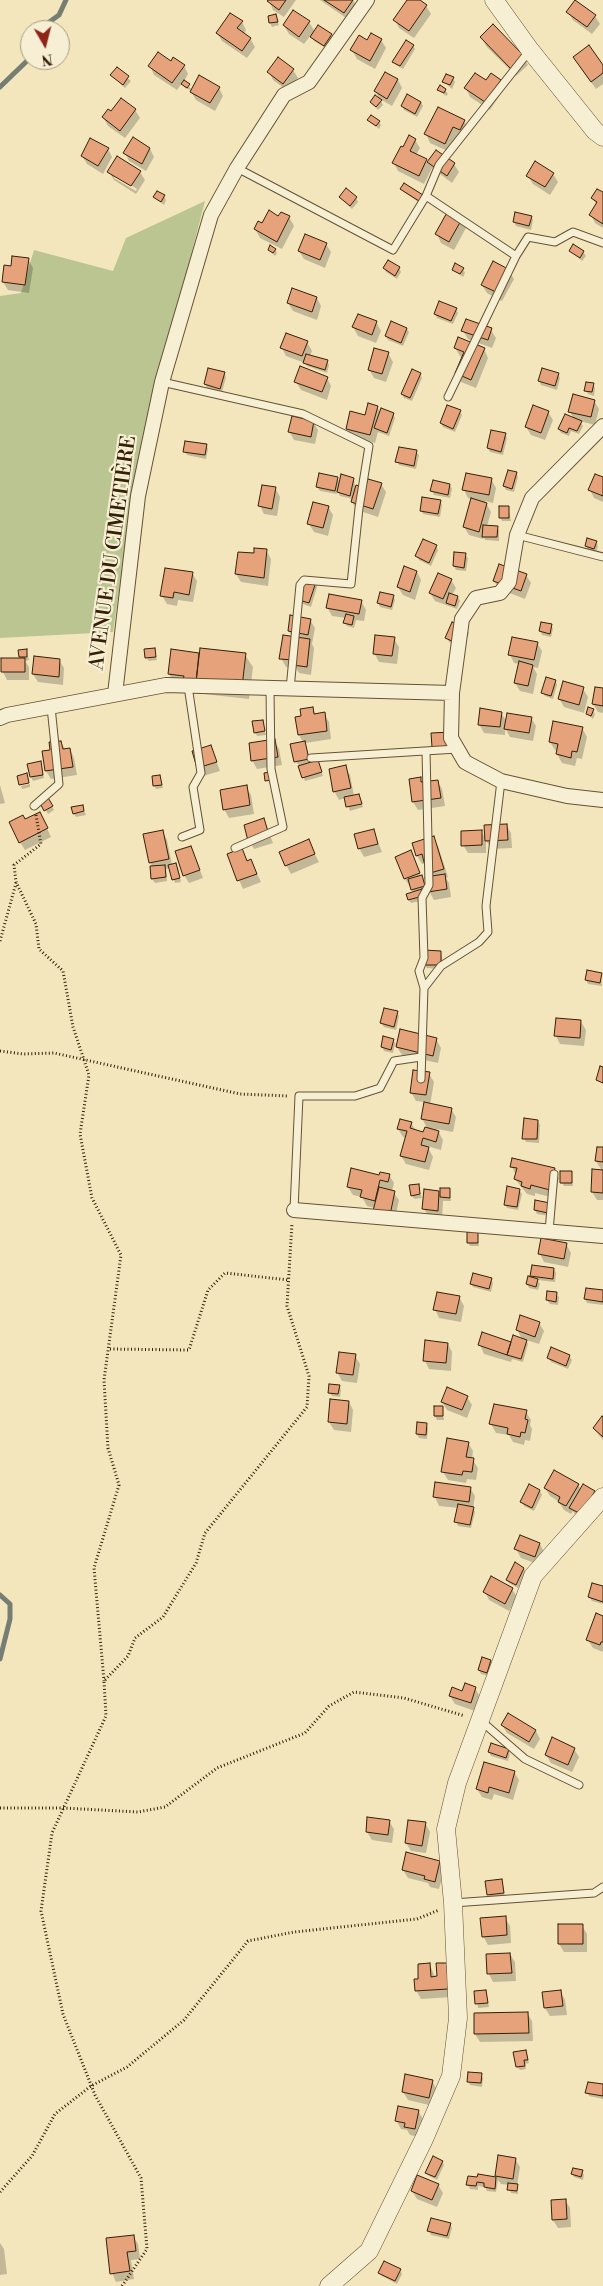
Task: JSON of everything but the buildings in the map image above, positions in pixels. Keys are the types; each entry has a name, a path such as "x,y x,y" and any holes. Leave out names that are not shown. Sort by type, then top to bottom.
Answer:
{"street":[{"name":"AVENUE DU CIMETIÈRE","path":"115,694 138,496 162,382 210,215 236,168 284,94 309,82 367,0"},
{"path":"494,0 530,50 595,131 603,137"},
{"path":"603,426 532,498 517,535 509,582 500,593 476,598 462,619 452,693 451,738 465,762 501,781 567,796 603,800"},
{"path":"0,718 115,694 166,686 452,693"},
{"path":"294,1210 603,1236"},
{"path":"328,2286 369,2251 424,2139 451,2076 458,2018 453,1903 446,1829 457,1783 533,1576 603,1497"}],"lane":[{"path":"236,168 394,250 426,196 439,165 530,50"},
{"path":"426,196 516,256"},
{"path":"448,397 516,256 528,237 555,242 574,232 603,243"},
{"path":"162,382 303,414 369,446 350,584 304,580 300,585 290,689"},
{"path":"517,535 603,556"},
{"path":"182,837 200,830 193,787 201,773 188,686"},
{"path":"235,848 283,827 271,769 270,689"},
{"path":"34,806 59,784 51,707"},
{"path":"311,758 458,749"},
{"path":"421,1079 424,988 419,971 424,958 422,898 429,885 426,751"},
{"path":"424,988 441,966 479,942 488,932 486,906 501,781"},
{"path":"294,1210 299,1096 355,1096 380,1088 394,1061 422,1057"},
{"path":"548,1232 554,1174"},
{"path":"480,1720 525,1759 579,1785"},
{"path":"453,1903 594,1893 603,1887"}],"path":[{"path":"34,806 41,844 14,865 16,882 36,924 39,949 63,971 73,1027 89,1075 80,1134 92,1198 121,1255 110,1349 104,1380 108,1448 119,1485 94,1568 106,1716 52,1833 41,1911 63,2014 92,2086 140,2178 147,2249 122,2286"},
{"path":"0,941 16,882"},
{"path":"0,1051 23,1054 54,1053 240,1094 299,1096"},
{"path":"104,1681 128,1656 135,1638 163,1617 196,1563 205,1533 307,1407 309,1376 288,1306 294,1210"},
{"path":"110,1349 189,1350 208,1290 225,1273 289,1280"},
{"path":"0,1808 63,1808 138,1812 165,1807 217,1768 305,1734 329,1706 354,1692 404,1698 480,1720"},
{"path":"0,2192 32,2156 55,2114 92,2086 126,2067 184,2020 248,1941 294,1932 417,1919 453,1903"}],"green space":[{"path":"205,201 138,461 113,632 0,638 0,296 21,293 34,250 113,271 126,238"}],"waterway":[{"path":"52,20 59,15 66,0"},
{"path":"0,87 20,68"},
{"path":"0,1595 10,1604 10,1619 0,1659"}]}
